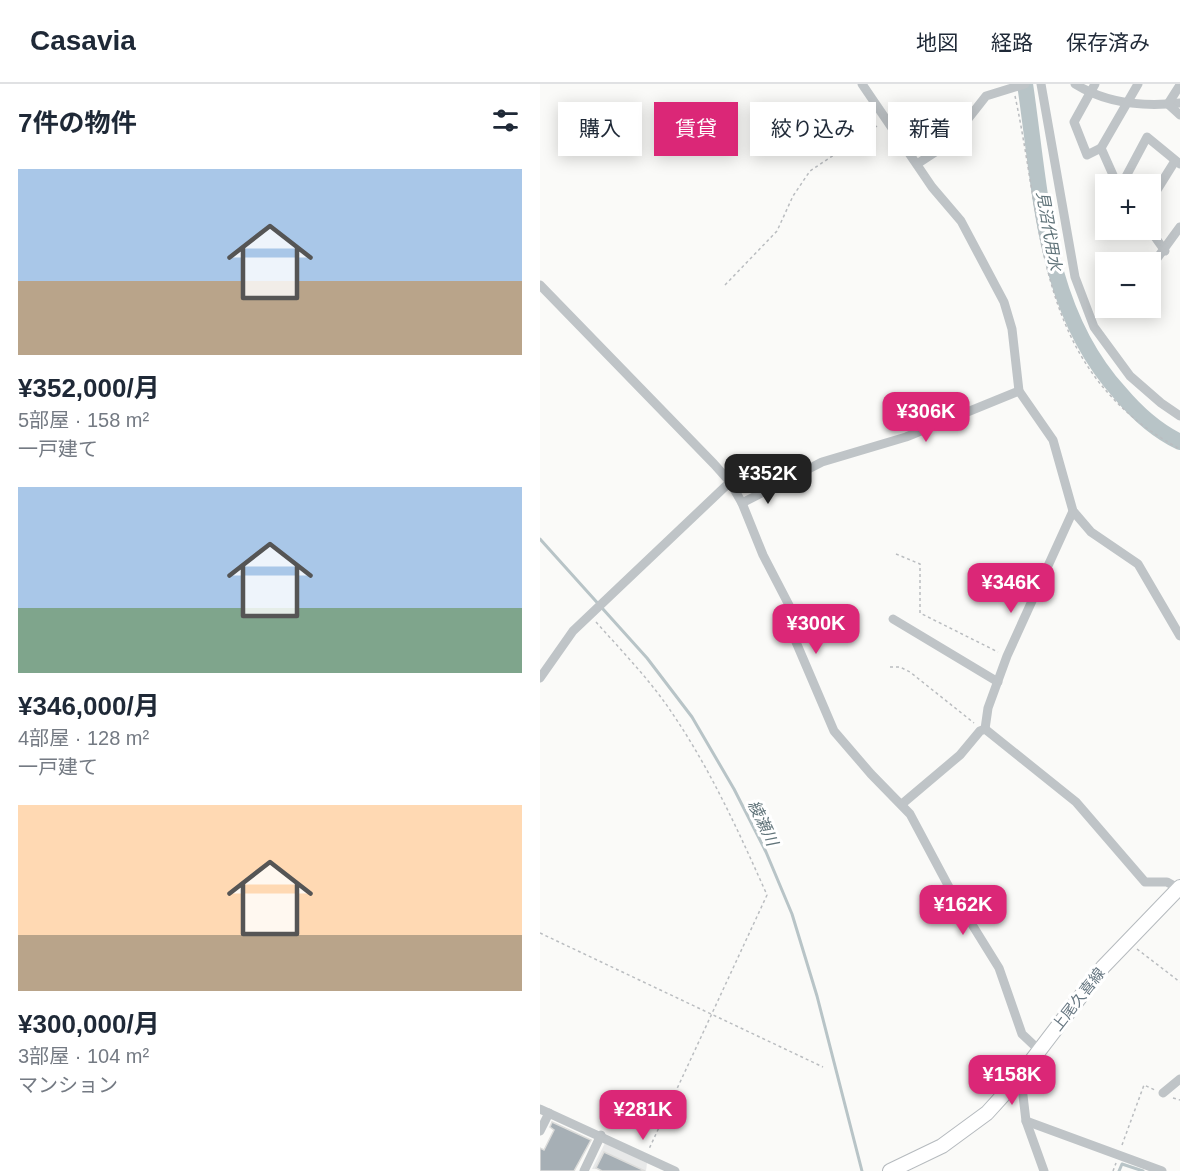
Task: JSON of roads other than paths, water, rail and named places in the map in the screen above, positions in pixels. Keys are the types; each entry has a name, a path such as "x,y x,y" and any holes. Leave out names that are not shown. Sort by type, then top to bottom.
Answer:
{"main road":[{"name":"上尾久喜線","path":"890,1171 942,1146 972,1126 1016,1081 1080,995 1127,941 1179,888"}],"street":[{"path":"862,84 932,187 961,221 1004,302 1012,329 1019,391 1053,440 1073,511 1091,532 1138,564 1180,636"},
{"path":"1041,84 1075,277 1094,327 1130,376 1180,416"},
{"path":"1075,84 1090,93 1126,105 1180,103"},
{"path":"1095,84 1074,122 1087,155 1101,148 1138,84"},
{"path":"917,164 949,143 986,96 1017,85"},
{"path":"1168,104 1180,85"},
{"path":"1168,104 1180,115"},
{"path":"1127,174 1147,137 1178,162 1161,186"},
{"path":"1101,148 1113,174"},
{"path":"1161,256 1180,226"},
{"path":"1157,240 1165,251"},
{"path":"540,285 730,482 742,503 763,555 792,609 790,628 834,730 871,774 910,814 969,921 999,968 1022,1034 1039,1050"},
{"path":"742,503 822,462 906,437 1019,391"},
{"path":"540,678 573,631 730,482"},
{"path":"902,804 960,755 983,730 988,708 1007,656 1073,511"},
{"path":"893,619 998,681"},
{"path":"983,730 1076,802 1144,882 1167,882 1179,888"},
{"path":"1163,1093 1180,1078"},
{"path":"1016,1081 1022,1087 1026,1121 1044,1171"},
{"path":"540,1131 544,1111 601,1135 675,1171"},
{"path":"1026,1121 1162,1171"},
{"path":"584,1171 601,1135"},
{"path":"650,1171 655,1162"}],"waterway":[{"name":"見沼代用水","path":"1025,84 1042,207 1050,247 1060,287 1075,324 1094,360 1126,400 1155,427 1180,442"},
{"name":"綾瀬川","path":"540,539 647,658 692,717 734,789 766,852 792,914 817,996 862,1171"},
{"path":"1119,1171 1122,1164 1143,1171"}]}
